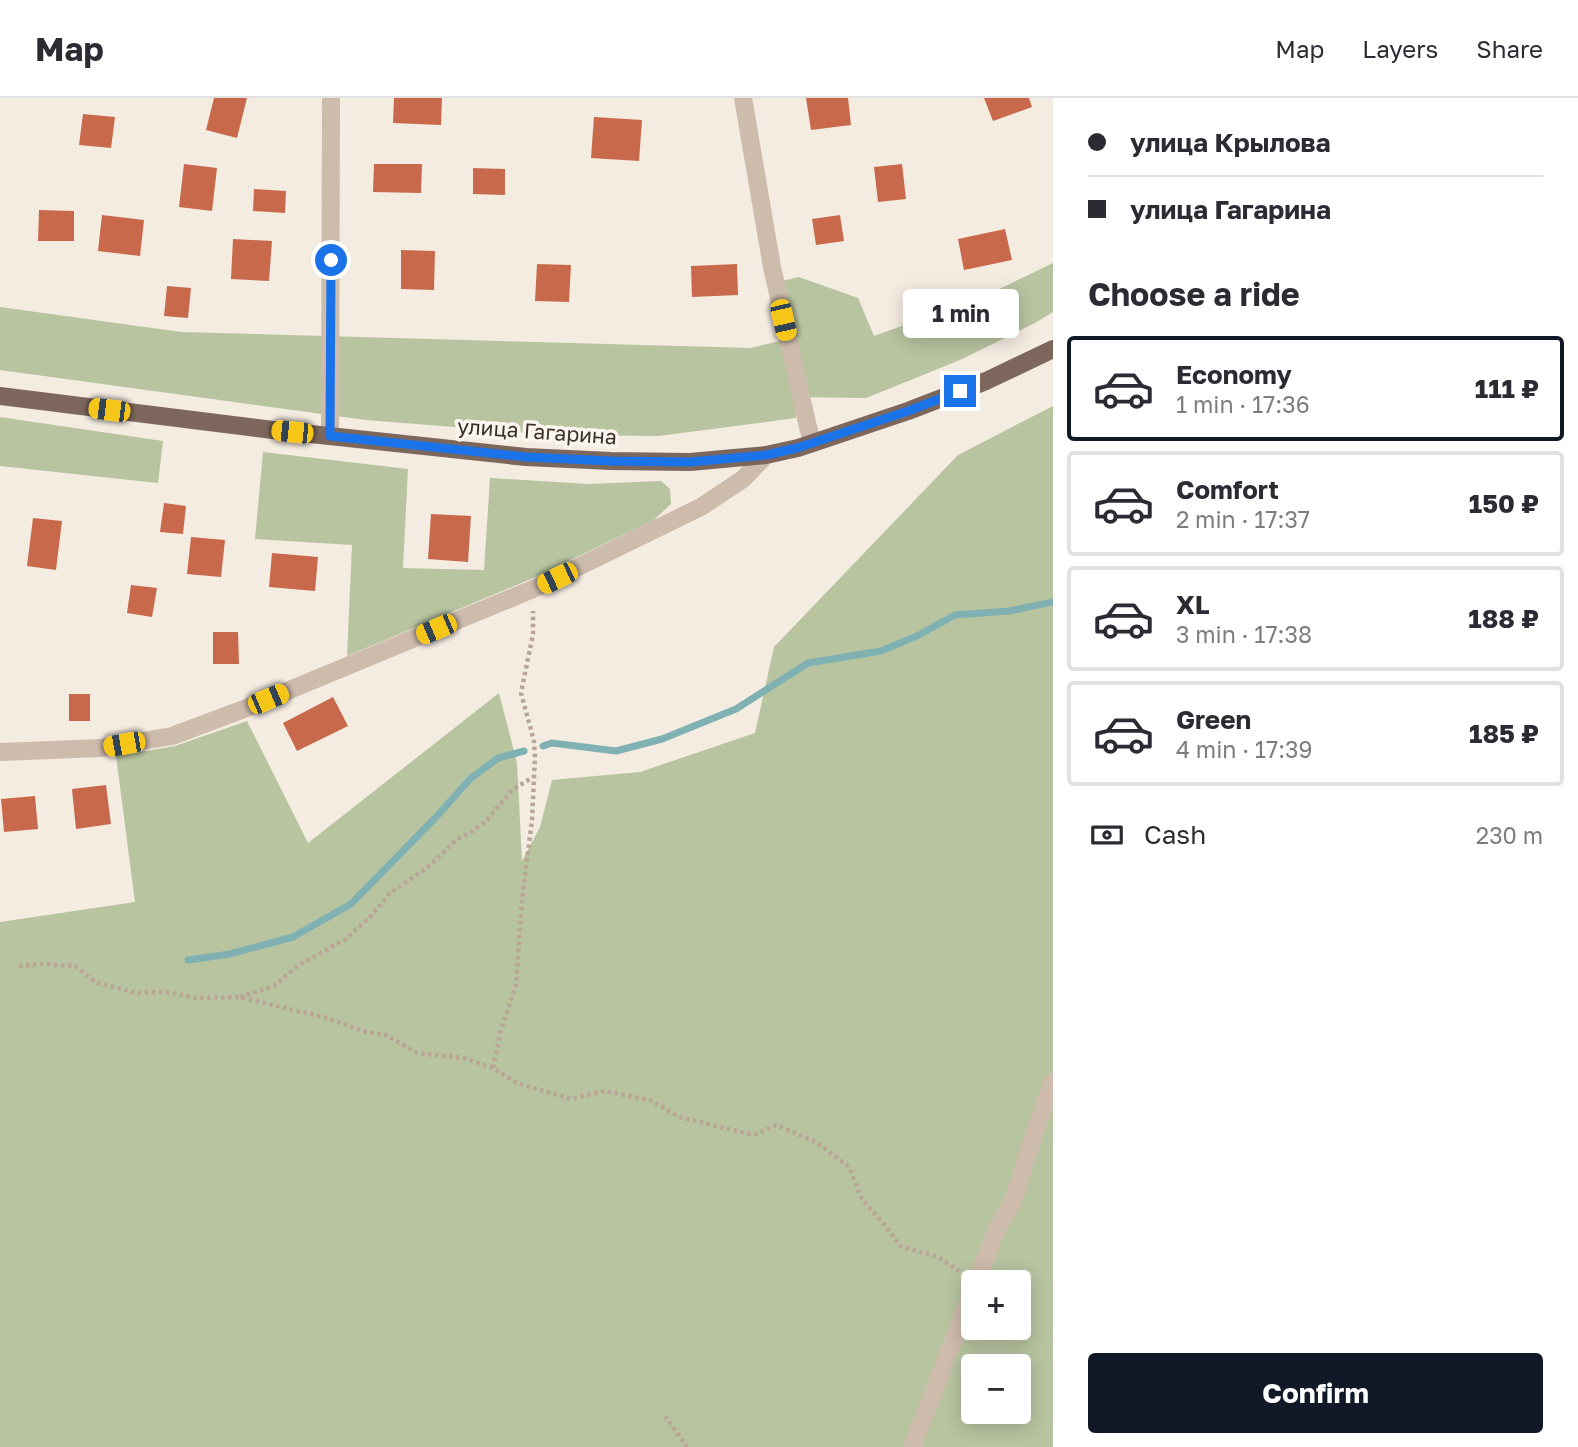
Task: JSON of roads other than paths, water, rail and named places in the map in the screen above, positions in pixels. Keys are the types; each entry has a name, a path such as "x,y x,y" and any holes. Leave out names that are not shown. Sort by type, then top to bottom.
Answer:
{"main road":[{"name":"улица Гагарина","path":"0,396 526,457 690,462 766,455 813,443 986,381 1053,349"}],"street":[{"path":"330,436 331,98"},
{"path":"743,98 772,267 813,443"},
{"path":"0,752 101,748 172,736 244,709 533,589 701,507 743,479 766,455"},
{"path":"981,1270 1000,1223 1012,1204 1053,1082"},
{"path":"912,1447 961,1321"}],"waterway":[{"path":"543,746 552,743 616,751 662,739 736,709 808,663 881,651 919,635 955,615 1009,611 1053,602"},
{"path":"188,960 230,954 293,937 351,904 470,779 498,758 524,751"}]}
